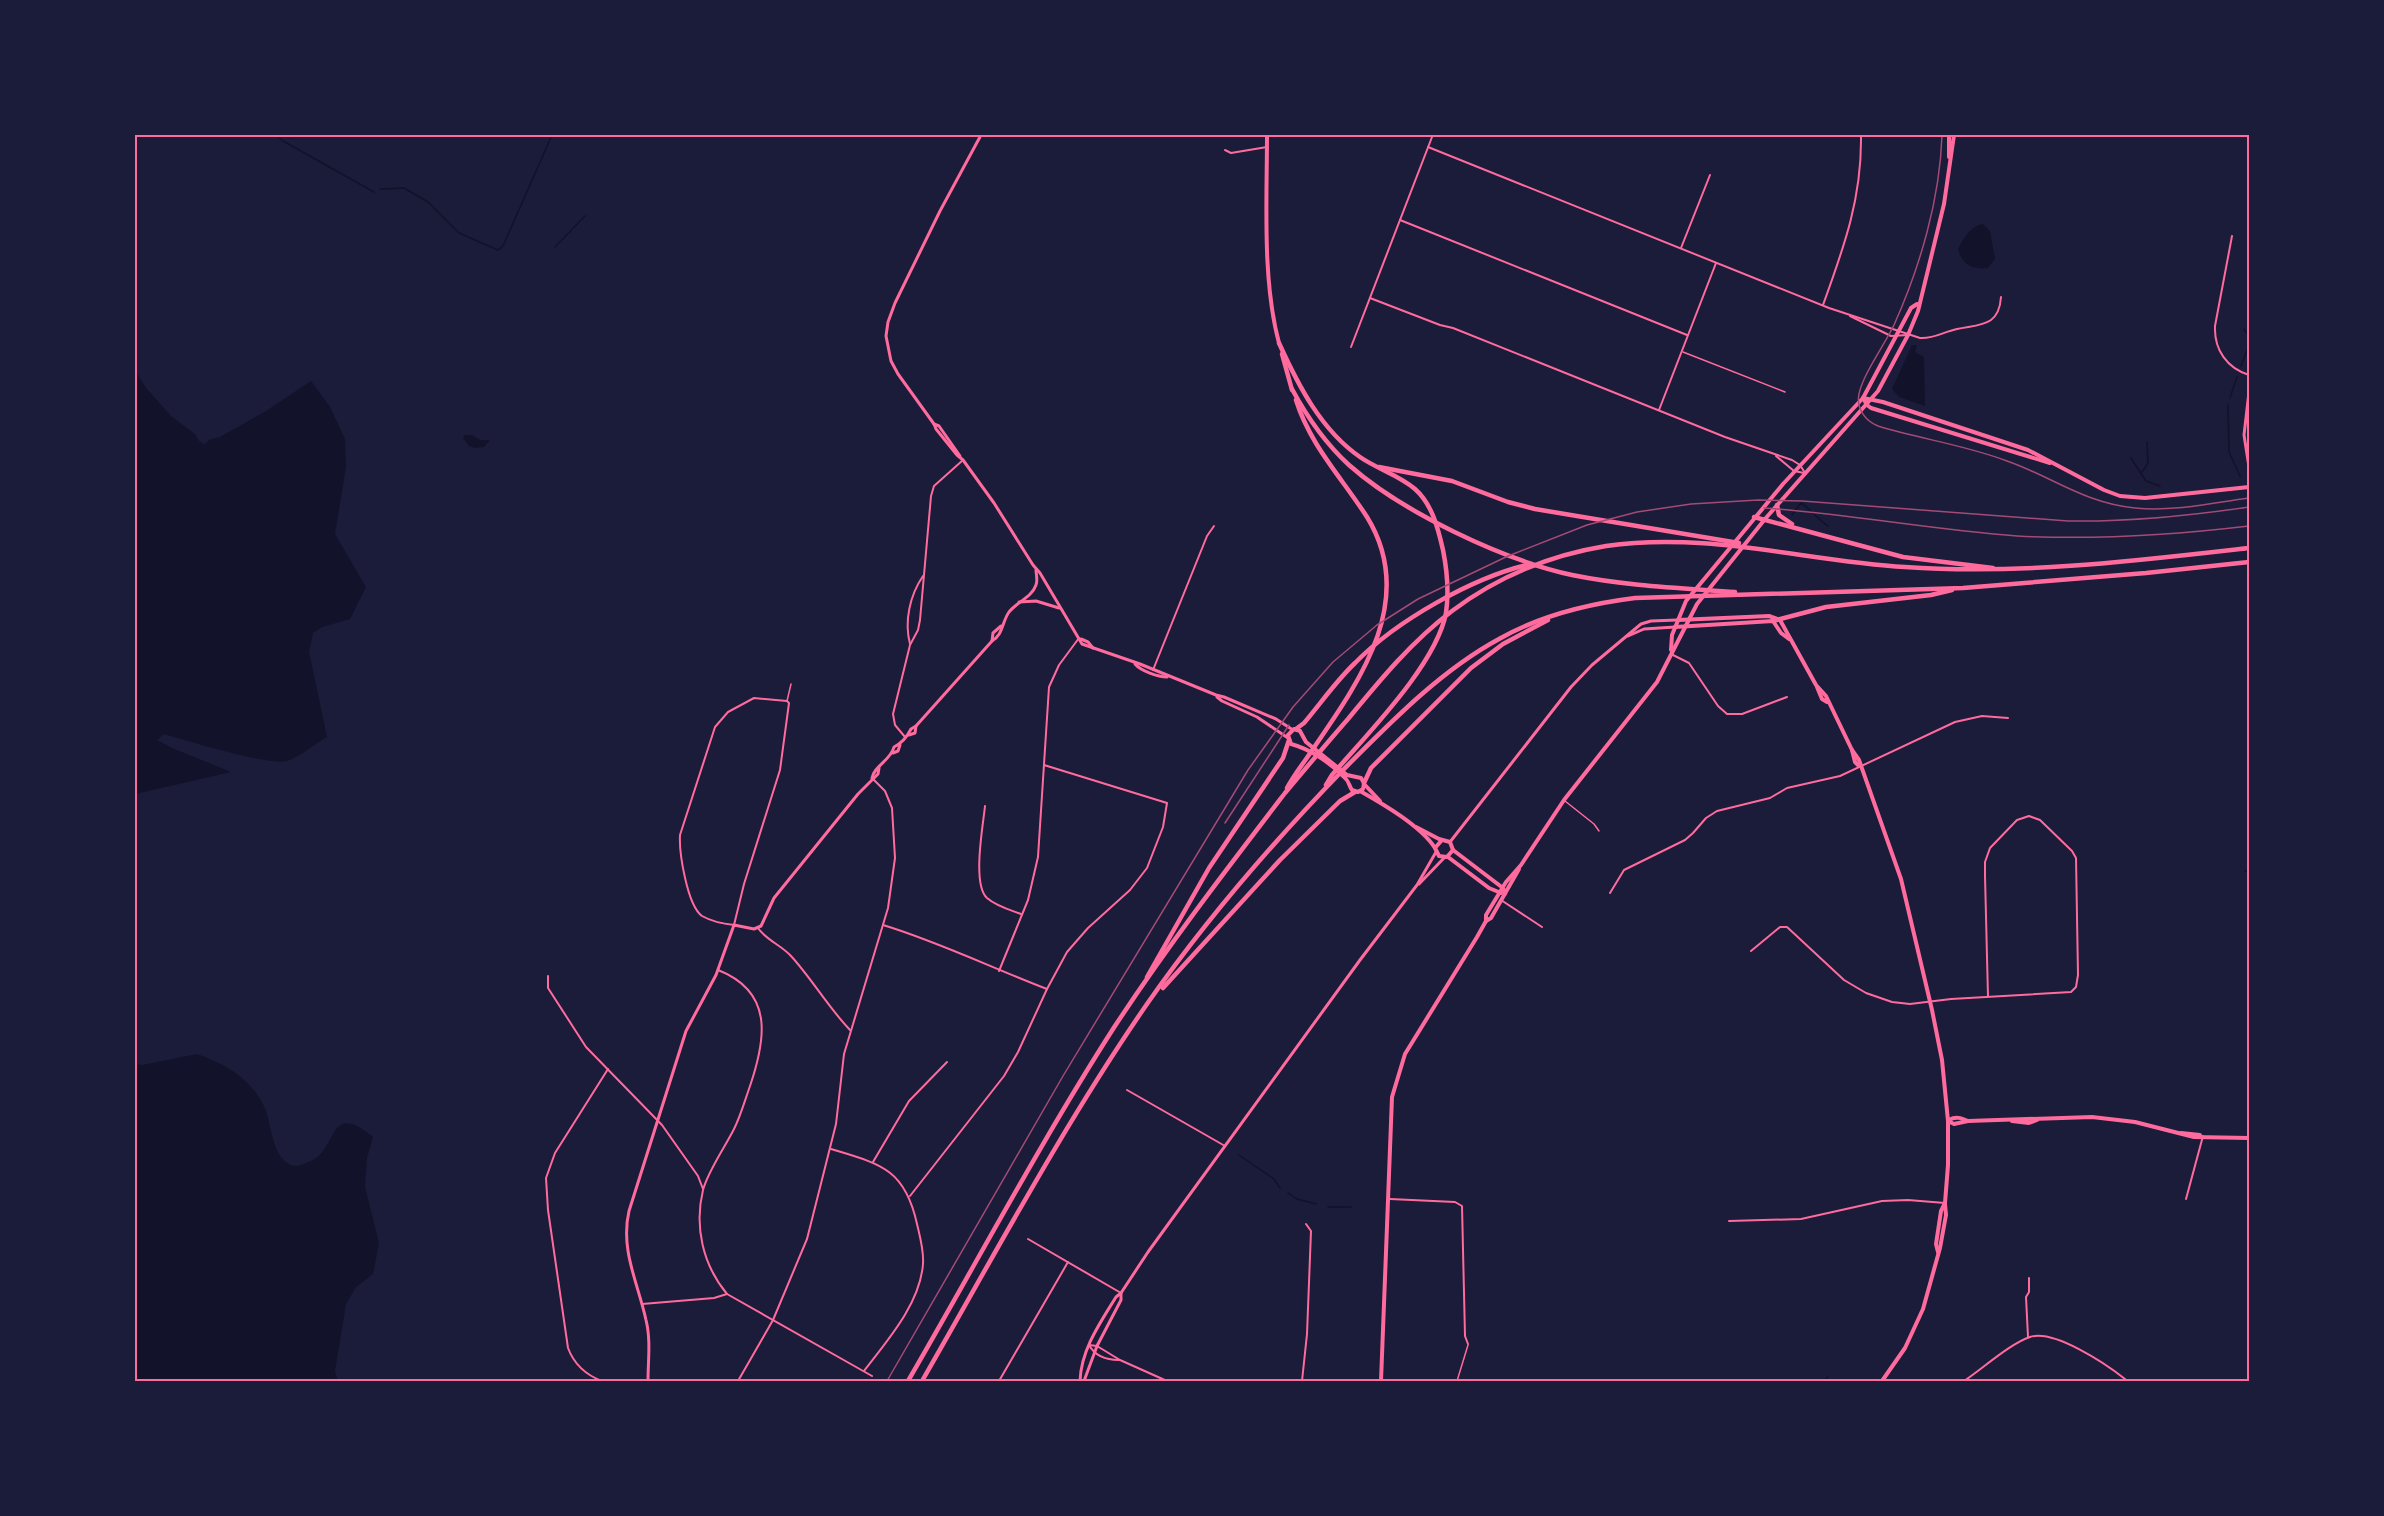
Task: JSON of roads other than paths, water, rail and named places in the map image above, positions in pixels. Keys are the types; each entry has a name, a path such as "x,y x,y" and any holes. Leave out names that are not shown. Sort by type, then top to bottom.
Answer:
{"highway":[{"path":"908,1381 1074,1093 1142,988 1282,798 1355,682 1376,641 1386,601 1386,566 1375,531 1312,438 1292,389 1280,343"},
{"path":"1280,343 1296,380 1327,425 1357,455 1410,485 1428,506 1440,539 1447,576 1446,613 1440,633 1429,655 1409,683 1332,775 1324,790"},
{"path":"1292,389 1318,430 1349,465 1412,509 1498,551 1571,574 1663,588 1753,594"},
{"path":"1373,465 1452,481 1508,502 1584,518 1756,547 1898,567 2011,570 2112,563 2249,548"},
{"path":"1777,506 1779,515 1794,526"},
{"path":"1754,517 1903,557 2011,570"},
{"path":"1294,730 1304,723 1355,662 1395,629 1426,609 1474,585 1518,567 1581,551 1624,544 1698,543 1756,547"},
{"path":"1300,771 1401,657 1434,625 1470,598 1499,581 1554,558"},
{"path":"922,1381 1093,1087 1148,1003 1220,908 1274,844 1360,753 1418,699 1466,659 1516,630 1560,612 1612,601 1656,597 1963,588 2249,562"},
{"path":"1773,621 1826,607 1931,596 1963,588"},
{"path":"1364,784 1371,768 1471,668 1503,644 1560,612"},
{"path":"1142,988 1154,961 1209,868 1284,758 1288,739"},
{"path":"1148,1003 1280,860 1340,801 1357,791"}],"main road":[{"path":"1267,135 1269,272 1272,309 1280,343"},
{"path":"1949,135 1949,161"},
{"path":"1486,921 1486,915 1564,800 1657,682 1697,604 1765,519 1872,399 1908,335 1918,311 1941,219 1954,135"},
{"path":"1671,654 1671,640 1686,601 1794,471 1863,398 1911,308 1918,304"},
{"path":"1863,398 2028,450 2104,490 2128,497 2145,498 2249,487"},
{"path":"1863,398 1867,405 1945,432 2052,463"},
{"path":"1678,620 1769,616 1780,620 1817,687 1826,696 1852,750 1854,759 1860,766 1898,868 1942,1060 1948,1121 1945,1203 1941,1211 1936,1247 1938,1252 1917,1324 1902,1352 1882,1381"},
{"path":"1675,627 1773,621 1781,633 1790,639"},
{"path":"1381,802 1357,791 1349,785 1345,778 1304,747 1293,744 1288,739 1294,730 1301,732 1306,742 1347,775 1361,778 1381,802 1412,825 1436,850 1502,894"},
{"path":"1357,791 1364,784"},
{"path":"1412,825 1450,842 1453,850 1503,888"},
{"path":"1436,850 1442,840"},
{"path":"1446,857 1453,850"},
{"path":"1381,1381 1392,1097 1402,1060 1486,921 1491,918 1502,900 1503,888 1521,865"},
{"path":"1948,1121 1954,1124 1968,1121 2110,1118 2194,1137 2249,1138"}],"street":[{"path":"981,135 940,211 895,303 887,328 887,350 894,369 994,503 1084,646 1216,696 1257,717 1288,739"},
{"path":"1822,305 1840,261 1854,214 1861,135"},
{"path":"1351,347 1432,137"},
{"path":"1225,150 1231,153 1267,147"},
{"path":"1428,147 1822,305 1908,335 1926,339 1954,329 1981,326 1993,319 1999,310 2001,297"},
{"path":"1680,248 1710,175"},
{"path":"1400,220 1687,335"},
{"path":"2232,236 2215,326 2216,338 2224,358 2236,370 2249,375"},
{"path":"1659,410 1716,263"},
{"path":"1370,298 1440,325 1454,328 1800,465 1806,474"},
{"path":"1845,313 1879,332 1896,337 1908,335"},
{"path":"2249,392 2244,435 2249,481"},
{"path":"1775,456 1794,471 1806,474"},
{"path":"908,736 895,725 893,714 910,645 920,620 932,490 962,458"},
{"path":"1153,671 1207,536 1214,526"},
{"path":"758,928 774,898 872,778 879,773 879,768 893,753 894,747 900,745 916,731 916,726 1000,634 1007,614 1035,587 1036,570"},
{"path":"910,645 908,636 911,597 923,576"},
{"path":"1035,587 1046,585"},
{"path":"1032,591 1036,601"},
{"path":"1044,602 1049,599 1051,593"},
{"path":"1019,602 1044,602 1059,608"},
{"path":"1450,842 1571,687 1592,665 1636,626 1645,622 1678,620"},
{"path":"1624,638 1644,629 1675,627"},
{"path":"999,971 1032,888 1038,857 1049,687 1059,665 1080,638"},
{"path":"1671,654 1689,663 1718,706 1727,714 1742,714 1787,697"},
{"path":"1216,696 1224,696 1276,719 1294,730"},
{"path":"648,1381 648,1335 642,1304 628,1258 626,1228 629,1211 686,1031 718,970 734,925 744,884 780,770 789,703 754,698 740,705 719,721 710,738 680,835 680,856 698,912 710,919 734,925 758,928"},
{"path":"1610,893 1624,870 1685,840 1706,818 1717,811 1770,798 1787,788 1840,776 1955,722 1982,716 2008,718"},
{"path":"910,1196 1004,1076 1067,952 1076,940 1123,897 1147,868 1163,827 1167,803 1044,765"},
{"path":"738,1381 773,1320 807,1239 839,1111 844,1054 883,925 893,881 895,836 892,808 888,796 872,778"},
{"path":"985,806 980,870 981,888 992,901 1022,915"},
{"path":"1751,951 1775,931 1785,926 1792,930 1833,972 1857,988 1898,1003 2066,993 2074,990 2078,975 2076,858 2040,820 2026,816 2017,820 1996,839 1985,862 1988,997"},
{"path":"1082,1381 1082,1366 1089,1345 1116,1297 1417,885 1436,850"},
{"path":"1417,885 1446,857"},
{"path":"1502,900 1542,927"},
{"path":"883,925 935,942 999,971 1047,989"},
{"path":"758,928 763,936 776,943 792,957 851,1030"},
{"path":"718,970 738,981 753,996 759,1008 763,1033 757,1063 735,1126 703,1189 700,1227 703,1250 712,1274 727,1294 872,1376"},
{"path":"548,976 548,988 586,1047 658,1120 698,1176 703,1189"},
{"path":"873,1162 909,1101 947,1062"},
{"path":"602,1381 585,1372 568,1348 548,1210 546,1178 555,1153 608,1069"},
{"path":"1127,1090 1225,1146"},
{"path":"2186,1199 2203,1136"},
{"path":"831,1149 873,1162 899,1180 910,1196 922,1244 922,1272 900,1323 888,1343 864,1371"},
{"path":"1387,1199 1455,1202 1462,1206 1465,1336 1468,1344"},
{"path":"1729,1221 1761,1222 1801,1219 1882,1201 1908,1200 1945,1203"},
{"path":"1302,1381 1311,1231 1306,1224"},
{"path":"1028,1239 1121,1293"},
{"path":"999,1381 1068,1262"},
{"path":"2028,1278 2029,1293 2026,1297 2028,1337"},
{"path":"1082,1381 1121,1300 1121,1293"},
{"path":"642,1304 713,1298 727,1294"},
{"path":"1964,1381 2028,1337 2040,1335 2058,1339 2125,1379"},
{"path":"1089,1345 1097,1346 1120,1360 1167,1381"},
{"path":"1089,1345 1094,1353 1111,1360 1120,1360"}],"lane":[{"path":"1682,351 1785,392"},
{"path":"787,701 791,684"},
{"path":"1564,800 1594,824 1599,831"},
{"path":"1457,1381 1468,1344"}],"waterway":[{"path":"276,135 374,192"},
{"path":"380,189 404,188 428,202 459,233 498,250 503,246 552,135"},
{"path":"555,247 585,216"},
{"path":"2244,329 2249,336"},
{"path":"2241,366 2249,345"},
{"path":"2230,398 2237,377"},
{"path":"2228,404 2229,452 2240,476"},
{"path":"2142,472 2148,463 2147,442"},
{"path":"2131,458 2146,481 2160,486"},
{"path":"1792,515 1801,503 1828,526"},
{"path":"1239,1155 1274,1179 1280,1188"},
{"path":"1288,1193 1297,1199 1316,1204"},
{"path":"1328,1207 1351,1207"},
{"path":"1823,1381 1828,1377"}],"tram line":[{"path":"1942,135 1933,208 1920,256 1894,325 1861,386 1858,399 1865,417 1878,426 1991,455 2024,467 2084,495 2117,505 2164,509 2249,498"}],"railway":[{"path":"887,1381 1063,1076 1248,770 1293,707 1333,662 1377,625 1418,599 1508,556 1587,525 1637,512 1691,504 1758,500 1802,501 2068,521 2159,518 2249,507"},
{"path":"1764,508 2017,536 2133,536 2249,526"},
{"path":"1225,823 1289,725"}]}
